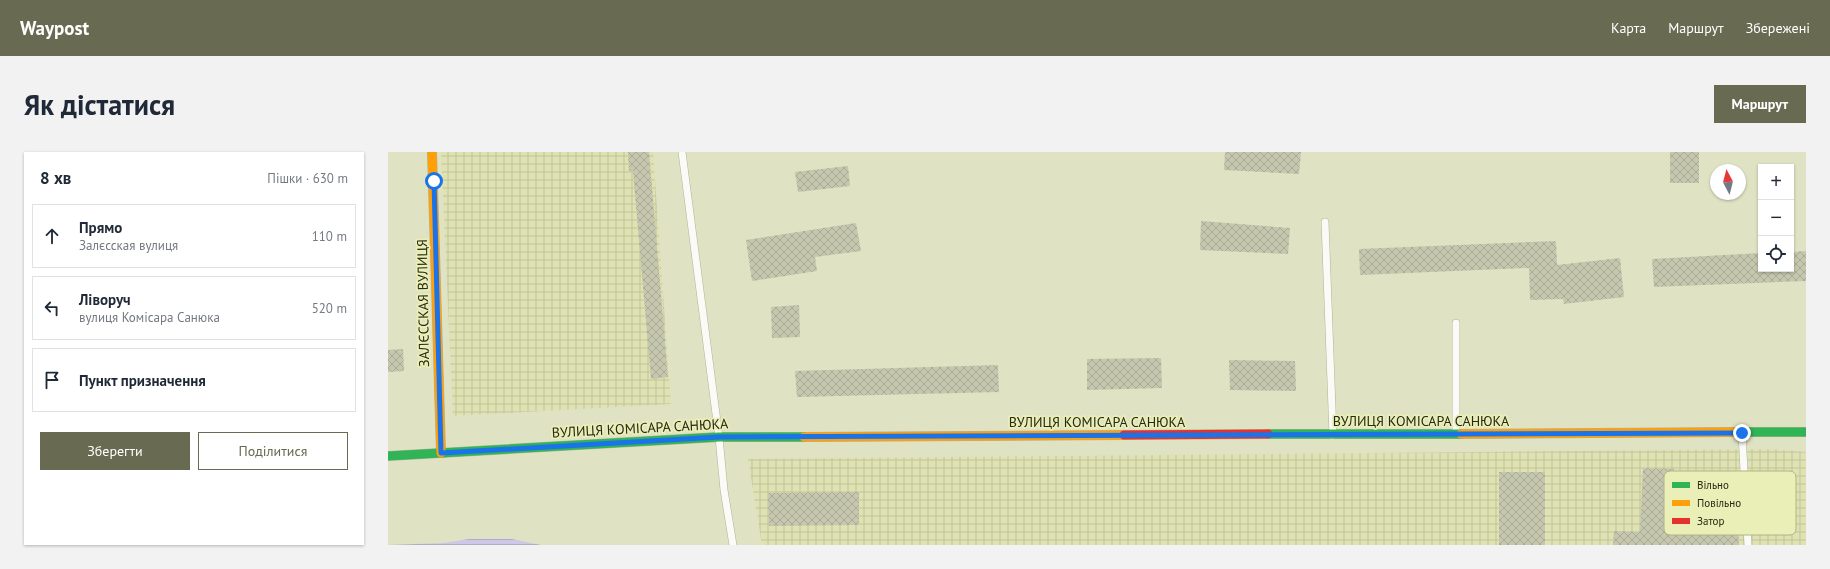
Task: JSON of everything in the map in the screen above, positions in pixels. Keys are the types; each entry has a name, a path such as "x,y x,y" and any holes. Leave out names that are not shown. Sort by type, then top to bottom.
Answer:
{"street":[{"name":"ЗАЛЄССКАЯ ВУЛИЦЯ","path":"432,152 441,453"},
{"name":"ВУЛИЦЯ КОМІСАРА САНЮКА","path":"388,456 719,437 1806,432"}],"lane":[{"path":"682,152 719,437 724,490 733,545"},
{"path":"1325,222 1333,435"},
{"path":"1456,323 1456,434"},
{"path":"1742,433 1744,471"},
{"path":"1747,535 1748,545"}],"shaded area":[{"path":"441,152 653,152 671,404 453,416"},
{"path":"1773,449 1806,452 1806,545 762,545 748,459"},
{"path":"469,539 512,539 541,545 389,545 443,543"}],"building":[{"path":"628,152 649,152 668,377 651,379 633,171 629,171"},
{"path":"1225,152 1301,152 1299,174 1224,170"},
{"path":"1670,152 1699,152 1699,183 1670,183"},
{"path":"848,166 850,186 798,192 795,172"},
{"path":"1201,221 1290,228 1288,254 1200,250"},
{"path":"856,223 861,251 815,257 817,271 752,281 746,240"},
{"path":"1556,241 1557,265 1620,258 1624,297 1564,304 1563,299 1530,300 1529,268 1360,275 1359,249"},
{"path":"1806,251 1806,281 1654,287 1652,259 1758,253 1758,272 1794,272 1794,252"},
{"path":"799,305 800,337 772,338 771,307"},
{"path":"403,349 404,371 388,372 388,350"},
{"path":"1161,358 1162,388 1087,390 1087,359"},
{"path":"1229,360 1295,361 1296,391 1230,390"},
{"path":"998,365 999,392 797,397 795,371"},
{"path":"1643,468 1674,469 1674,471 1664,471 1664,535 1739,535 1739,545 1613,545 1614,531 1640,532"},
{"path":"1499,472 1545,472 1545,545 1499,545"},
{"path":"859,492 859,525 769,526 768,493"}],"traffic: fast":[{"path":"1741,432 1806,432"},
{"path":"1268,434 1461,434"},
{"path":"388,456 719,437 804,437"}],"traffic: slow":[{"path":"432,152 441,453"},
{"path":"1461,434 1741,432"},
{"path":"804,437 1124,435"}],"traffic: jam":[{"path":"1124,435 1268,434"}],"route":[{"path":"434,181 441,453 719,437 1742,433"}]}
